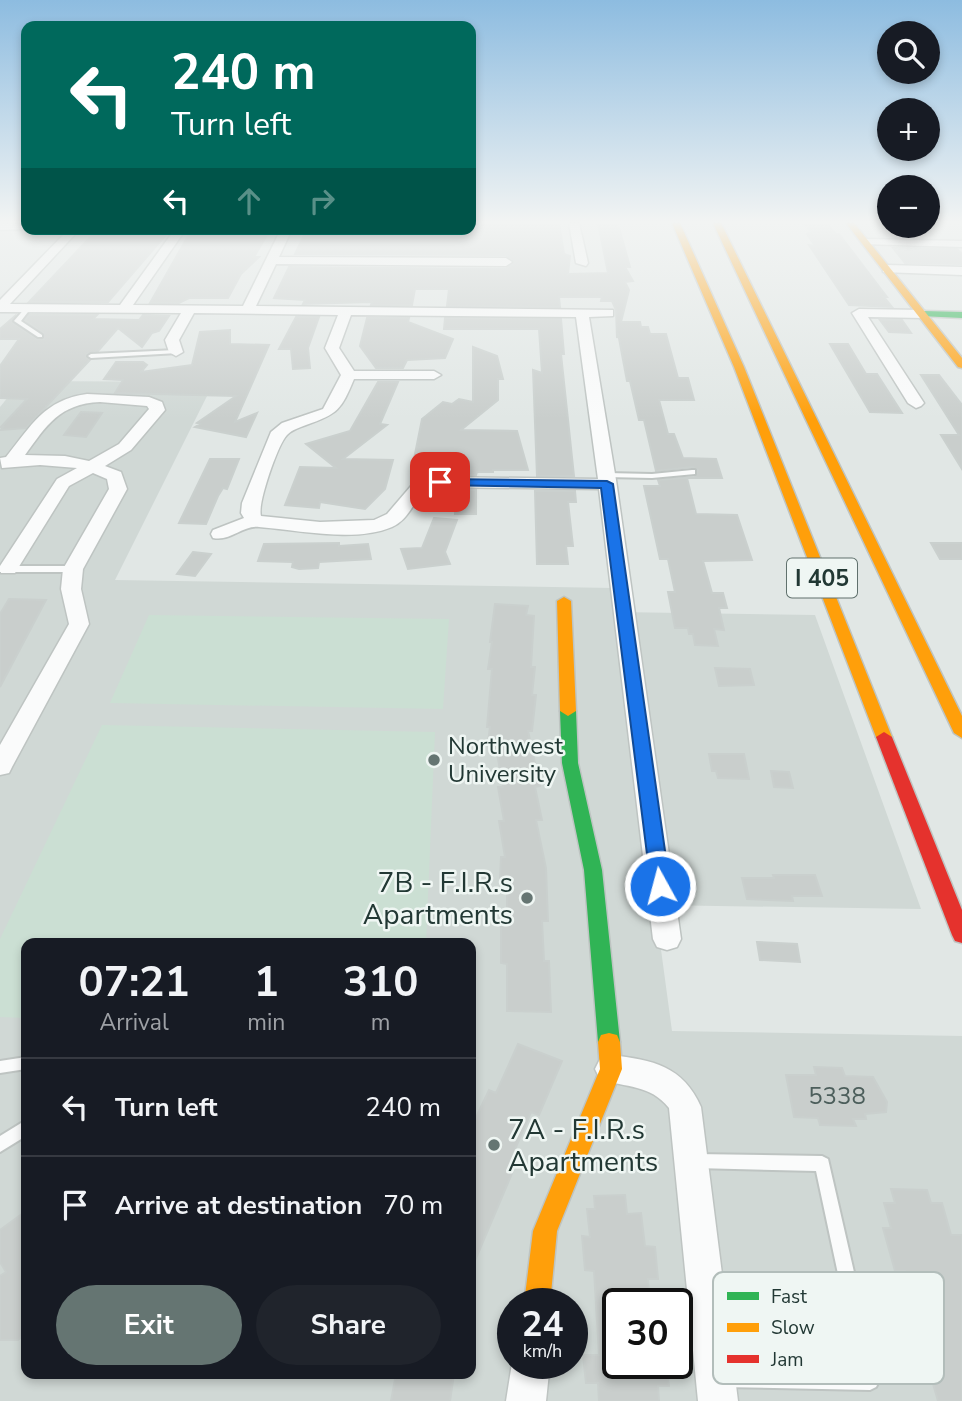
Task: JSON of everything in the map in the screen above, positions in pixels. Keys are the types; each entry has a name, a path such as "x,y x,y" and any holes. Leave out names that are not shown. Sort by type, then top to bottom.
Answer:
{"main road":[{"name":"I 405","path":"704,288 738,367 962,934"},
{"name":"I 405","path":"748,288 962,733"},
{"path":"903,288 962,365"},
{"path":"923,314 962,315"},
{"path":"539,1288 545,1231 611,1069 593,870 570,762 564,601"}],"street":[{"path":"0,307 18,288"},
{"path":"124,308 138,288"},
{"path":"248,309 258,288"},
{"path":"0,307 608,313"},
{"path":"176,352 172,340 190,309"},
{"path":"346,310 332,348 348,375"},
{"path":"582,313 607,480 667,939"},
{"path":"859,313 923,314"},
{"path":"859,313 916,403"},
{"path":"348,375 434,375"},
{"path":"254,520 250,513 251,503 271,444 288,426 329,412 337,402 348,375"},
{"path":"4,569 64,483 132,440 157,410 157,405 95,398 63,405 54,410 6,462"},
{"path":"0,767 79,624 71,589 73,569 118,489 115,476 93,466 53,458 6,462"},
{"path":"220,534 254,520 273,525 365,526 384,523 395,516 413,490 440,482 607,480"},
{"path":"611,1069 639,1072 662,1081 681,1097 692,1161 713,1353"},
{"path":"526,1401 528,1379"}],"lane":[{"path":"28,308 17,321 40,337"},
{"path":"91,356 176,352"},
{"path":"607,480 692,472"},
{"path":"4,569 73,569"},
{"path":"0,1067 21,1064"},
{"path":"0,1145 21,1130"},
{"path":"692,1161 822,1164 846,1272"},
{"path":"717,1390 819,1384"}],"shaded area":[{"name":"Northwest University","path":"21,381 214,382 115,580 613,588 617,612 815,615 921,909 655,905 672,1031 962,1036 962,1401 0,1401 0,407"}],"green space":[{"path":"149,615 449,619 443,709 110,703"},
{"path":"102,725 435,732 426,938 21,938 21,1018 0,1017 0,939"}],"building":[{"path":"42,288 120,288 108,302 29,302"},
{"path":"158,288 233,288 228,298 189,298 179,303 150,303"},
{"path":"279,288 628,288 621,322 640,322 641,327 648,327 650,334 666,334 678,378 688,378 694,400 659,400 668,434 674,434 683,458 716,459 722,478 687,478 696,514 737,515 752,560 703,561 712,593 723,593 727,608 719,608 724,630 714,629 718,646 695,645 693,634 689,634 688,628 675,628 668,592 675,592 668,559 660,559 644,486 660,486 658,480 695,477 698,470 692,467 656,471 644,420 639,420 630,381 627,381 618,333 617,338 616,310 612,301 601,301 602,297 559,297 560,307 447,306 449,289 415,289 412,305 371,305 372,302 303,304 305,300 274,298"},
{"path":"838,288 880,288 892,307 849,305"},
{"path":"29,315 97,315 93,319 139,320 143,315 169,316 159,331 152,333 142,347 118,328 98,351 87,354 86,357 90,360 26,428 1,430 27,399 0,398 0,366 19,339 0,339 0,329 15,316 13,323 37,339 44,339 43,333 25,320"},
{"path":"296,317 319,317 308,348 310,368 293,369 291,349 279,349"},
{"path":"367,318 409,318 408,322 453,339 445,358 407,360 403,368 376,368 360,346"},
{"path":"445,318 561,319 564,354 561,354 574,476 537,476 533,370 542,373 539,329 444,329"},
{"path":"880,320 902,320 911,333 889,332"},
{"path":"230,330 230,344 269,345 235,422 257,413 246,437 195,427 236,396 115,393 123,380 104,379 116,362 143,362 147,365 141,372 192,365 200,332"},
{"path":"830,344 848,344 866,374 877,374 902,413 870,412"},
{"path":"473,347 497,356 503,379 498,379 498,400 461,430 517,431 528,470 493,470 477,472 476,475 456,475 457,470 431,470 432,464 413,464 422,419 443,402 452,404 459,399 473,402"},
{"path":"921,375 939,375 962,405 962,469 941,435 959,435"},
{"path":"378,382 398,382 380,424 387,425 343,459 393,460 385,489 365,509 320,502 319,508 285,505 300,467 336,468 306,444 350,431"},
{"path":"81,412 102,413 86,437 64,435"},
{"path":"210,459 239,459 227,489 223,488 218,496 206,524 179,523"},
{"path":"456,490 476,490 476,514 455,514"},
{"path":"535,491 575,491 576,502 568,502 573,546 566,546 568,564 537,564"},
{"path":"434,518 457,520 445,552 450,564 408,569 401,549 422,548"},
{"path":"339,543 339,546 368,544 371,559 319,562 318,568 299,569 292,567 293,562 258,561 264,544"},
{"path":"931,543 962,543 962,559 940,559"},
{"path":"193,552 211,554 195,576 177,574"},
{"path":"9,599 46,600 0,687 0,614"},
{"name":"7B - F.I.R.s Apartments","path":"495,604 528,606 526,615 534,616 531,667 535,667 532,695 536,695 532,731 528,731 540,786 535,787 542,820 536,820 546,868 548,921 542,921 544,961 549,961 551,1012 507,1011 507,964 501,963 501,917 507,917 507,879 500,879 501,857 505,857 499,821 504,821 498,787 503,787 495,742 488,742 490,727 487,727 492,669 488,669"},
{"path":"715,668 750,669 754,685 719,686"},
{"path":"709,754 744,754 749,779 718,778 716,771 712,771"},
{"path":"771,771 789,772 793,788 774,787"},
{"path":"773,875 815,875 822,896 792,896 793,901 747,899 742,878 774,878"},
{"path":"757,942 797,944 800,962 760,960"},
{"name":"7A - F.I.R.s Apartments","path":"518,1044 562,1061 539,1115 531,1112 510,1161 516,1164 476,1258 476,1117 489,1090 496,1093"},
{"path":"814,1067 842,1068 845,1076 873,1077 887,1102 886,1112 865,1114 866,1119 853,1119 856,1126 820,1125 818,1118 794,1117 786,1075 816,1075"},
{"path":"891,1189 927,1190 931,1203 942,1203 951,1235 962,1235 962,1401 938,1401 933,1384 944,1384 944,1272 895,1271 883,1228 891,1228 884,1203 895,1203"},
{"path":"625,1195 627,1214 641,1213 645,1246 655,1247 658,1279 648,1279 649,1288 602,1288 602,1379 668,1379 669,1386 658,1386 659,1401 599,1401 598,1383 586,1383 588,1355 599,1355 594,1271 585,1270 582,1236 590,1237 587,1209 595,1209 594,1196"},
{"path":"21,1215 21,1337 18,1340 0,1340 0,1276 6,1272 0,1262 0,1230"},
{"path":"395,1379 453,1379 450,1401 391,1401"}],"traffic: fast":[{"path":"923,314 962,315"},
{"path":"568,711 570,763 593,870 609,1042"}],"traffic: slow":[{"path":"705,288 739,367 884,737"},
{"path":"748,288 962,733"},
{"path":"902,288 962,365"},
{"path":"564,601 568,711"},
{"path":"539,1288 545,1231 611,1069 609,1042"}],"traffic: jam":[{"path":"884,737 962,935"}],"place":[{"name":"Northwest University","path":"434,760"},
{"name":"7B - F.I.R.s Apartments","path":"527,898"},
{"name":"7A - F.I.R.s Apartments","path":"494,1145"}],"route":[{"path":"440,482 607,484 660,886"}]}
